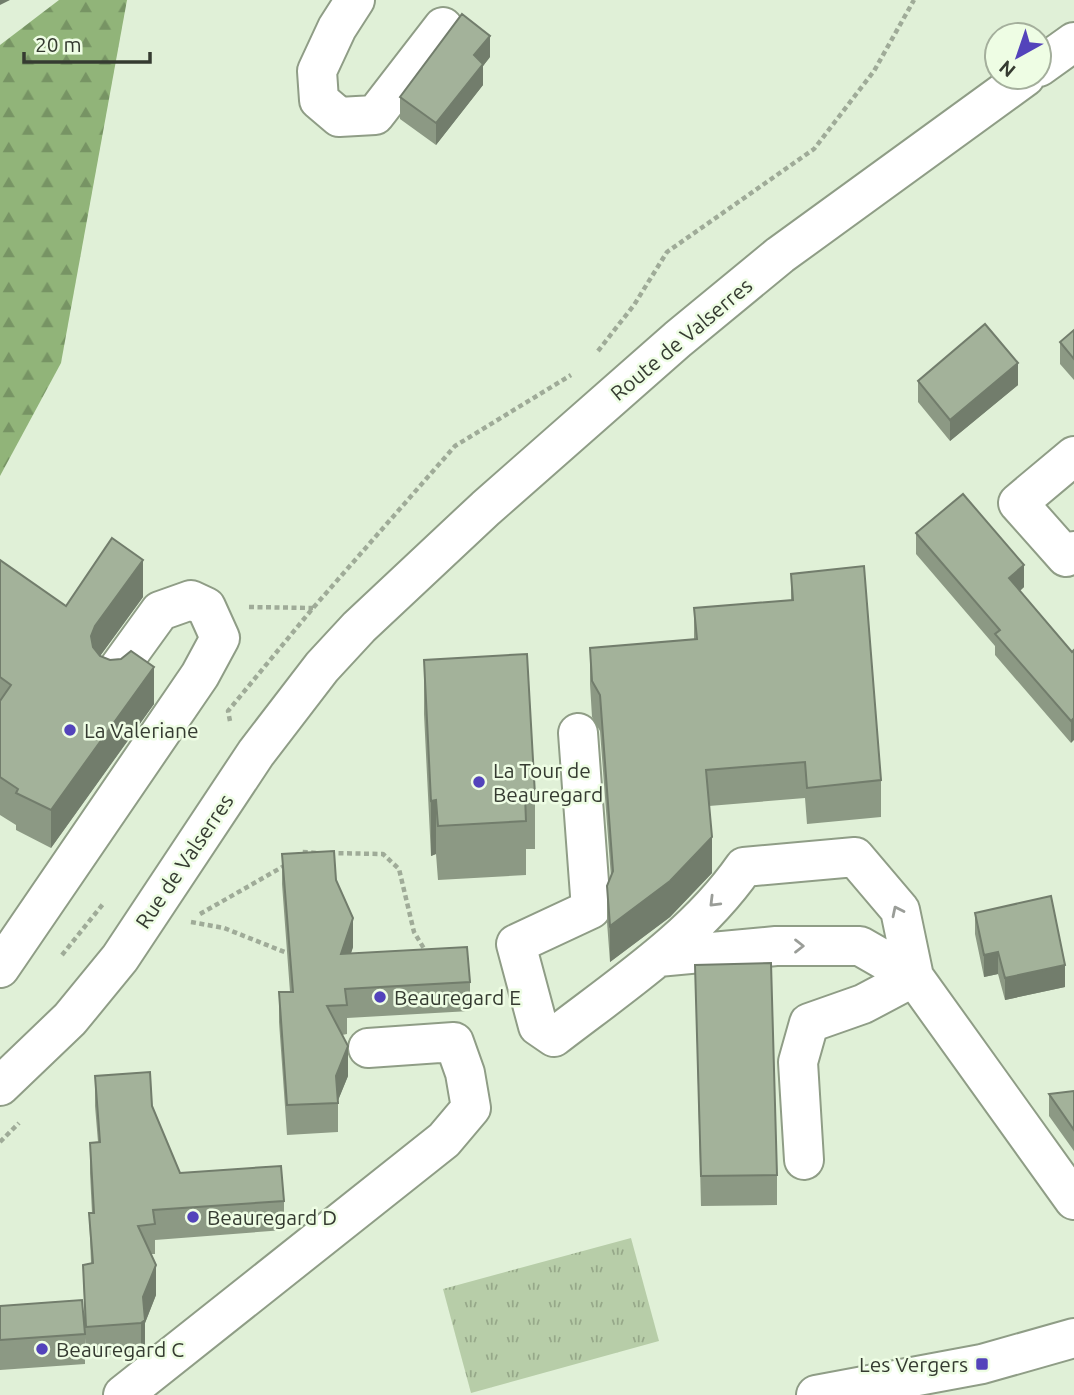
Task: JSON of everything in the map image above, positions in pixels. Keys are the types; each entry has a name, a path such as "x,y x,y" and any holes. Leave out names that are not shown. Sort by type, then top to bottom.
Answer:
{"street":[{"path":"355,0 337,28 317,71 319,100 339,117 375,114 443,27"},
{"path":"1053,57 1074,42"},
{"name":"Route de Valserres","path":"359,627 486,508 688,330 780,256 1006,91"},
{"path":"1074,456 1018,503 1066,557 1074,551"},
{"path":"0,968 200,675 219,638 206,607 191,600 160,611 113,676"},
{"name":"Rue de Valserres","path":"0,1086 70,1019 120,957 256,753 322,667 359,627"},
{"path":"578,733 591,909 516,944 538,1026 554,1037 658,957 731,885 744,867 855,857 900,910 914,977 1074,1200"},
{"path":"658,957 776,946 860,946 914,977"},
{"path":"804,1160 798,1062 809,1023 863,1004 914,977"},
{"path":"123,1395 444,1140 471,1108 465,1073 454,1042 368,1048"},
{"path":"816,1395 982,1364 1074,1338"}],"path":[{"path":"595,355 634,305 667,252 814,149 874,71 914,0"},
{"path":"256,753 234,735 228,711 313,608 455,446 576,372"},
{"path":"206,607 313,608"},
{"path":"287,953 223,928 187,921 274,874 302,852 383,854 398,869 414,932 431,959"}],"green space":[{"path":"59,0 127,0 61,363 0,476 0,45"},
{"path":"631,1238 659,1341 471,1393 443,1289"}],"building":[{"path":"462,14 490,36 474,55 483,64 436,123 400,97"},
{"path":"985,324 1018,363 950,420 918,381"},
{"path":"1074,330 1074,359 1060,342"},
{"path":"963,494 1024,565 1009,578 1072,652 1074,650 1074,718 1071,721 995,634 1000,630 916,533"},
{"name":"La Valeriane","path":"112,538 143,560 95,626 91,636 93,647 100,656 110,660 121,659 131,651 154,667 51,810 16,793 18,789 0,777 0,701 11,685 0,677 0,560 66,606"},
{"path":"864,566 881,780 807,788 805,762 706,770 712,837 670,881 610,926 607,886 613,871 600,695 592,681 590,648 697,639 694,608 793,600 791,574"},
{"name":"La Tour de Beauregard","path":"527,654 535,795 525,795 526,821 438,826 436,800 431,801 424,660"},
{"name":"Beauregard E","path":"334,851 336,880 353,918 341,954 467,947 470,982 345,989 347,1005 327,1006 348,1046 336,1076 338,1103 287,1105 279,992 293,992 282,854"},
{"path":"1051,896 1065,965 1005,978 998,952 984,955 975,913"},
{"path":"771,963 777,1175 701,1176 695,965"},
{"path":"150,1072 152,1106 180,1173 281,1166 284,1201 153,1210 155,1224 138,1226 156,1265 143,1297 145,1320 141,1323 86,1327 83,1265 93,1263 89,1213 94,1213 90,1143 100,1142 95,1076"},
{"path":"1074,1091 1074,1130 1049,1094"},
{"path":"82,1300 85,1334 0,1340 0,1306"}],"place":[{"name":"La Valeriane","path":"70,730"},
{"name":"La Tour de Beauregard","path":"479,782"},
{"name":"Beauregard E","path":"380,997"},
{"name":"Beauregard D","path":"193,1217"},
{"name":"Beauregard C","path":"42,1349"},
{"name":"Les Vergers","path":"982,1364"}]}
